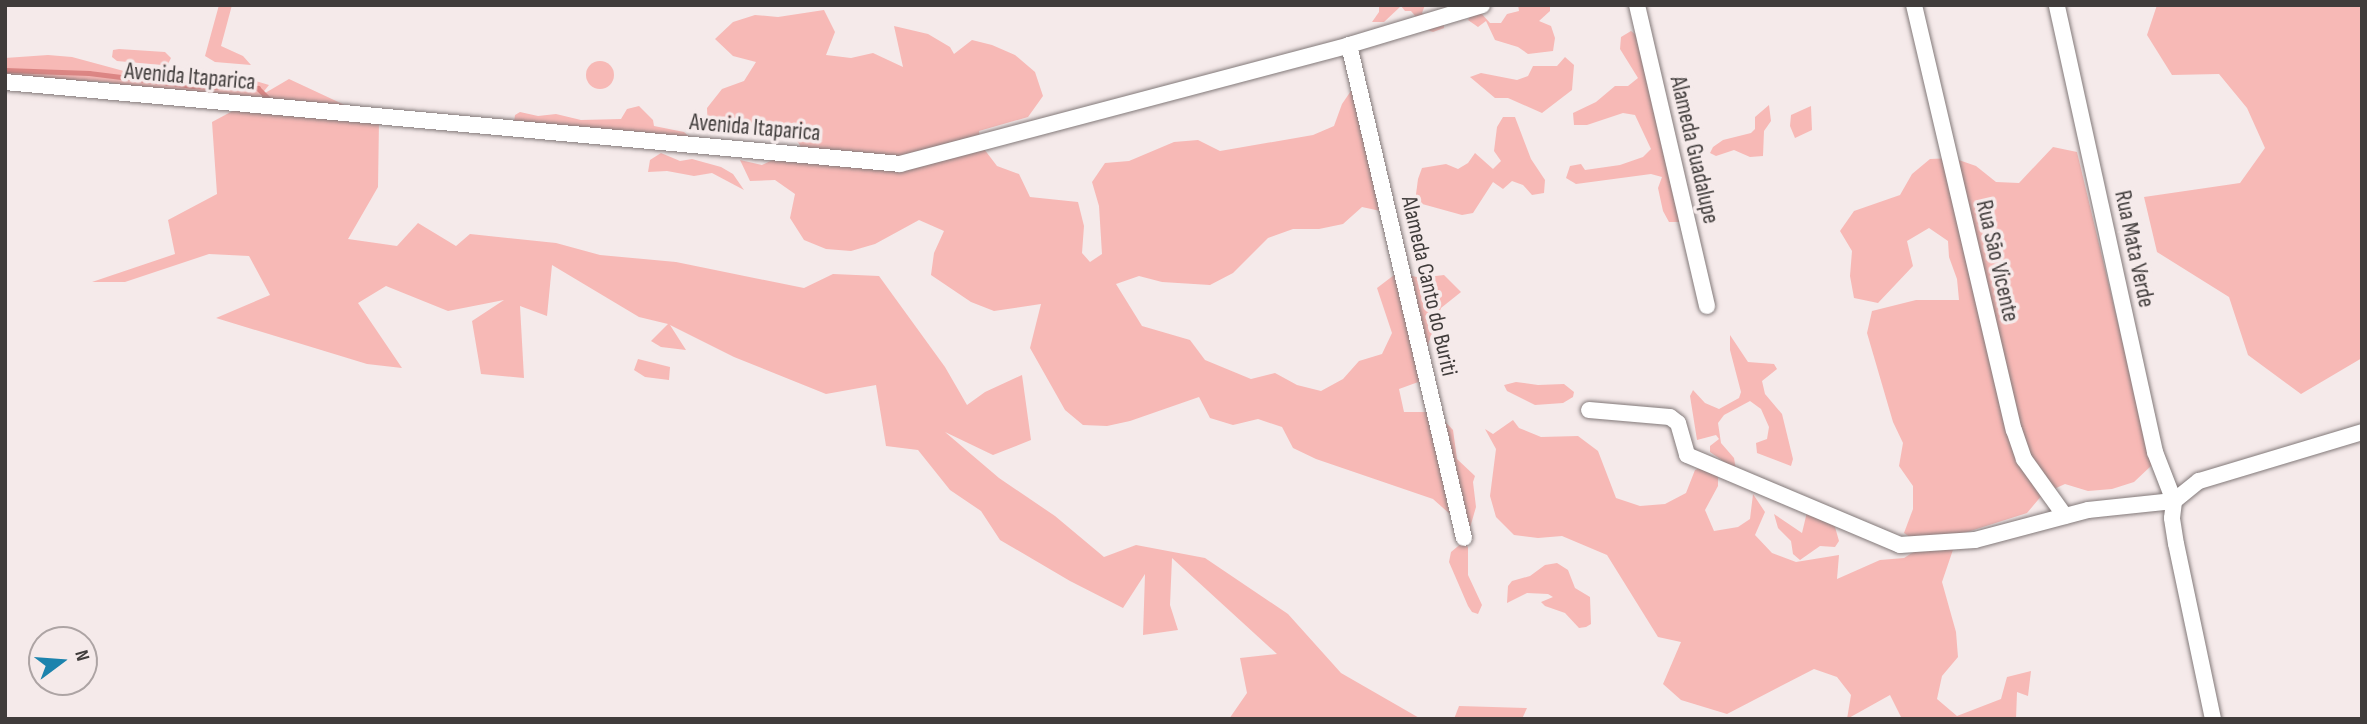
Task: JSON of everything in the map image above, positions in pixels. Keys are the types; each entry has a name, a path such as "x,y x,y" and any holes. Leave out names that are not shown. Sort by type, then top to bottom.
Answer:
{"street":[{"name":"Avenida Itaparica","path":"5,82 900,164 1349,45 1482,5"},
{"name":"Alameda Guadalupe","path":"1637,5 1707,306"},
{"name":"Rua São Vicente","path":"1914,5 2014,430 2024,459 2065,516"},
{"name":"Rua Mata Verde","path":"2057,5 2155,452 2174,500"},
{"name":"Alameda Canto do Buriti","path":"1349,45 1464,538"},
{"path":"1589,410 1670,417 1678,424 1687,455 1900,545 1975,540 2065,516 2125,505 2174,500 2199,481 2362,432"},
{"path":"2174,500 2172,518 2176,544 2213,719"}],"shaded area":[{"path":"219,5 232,5 221,46 243,56 251,65 215,62 205,56"},
{"path":"1379,5 1425,5 1422,13 1444,22 1444,28 1433,32 1427,30 1411,11 1405,11 1401,6 1384,22 1372,22 1379,12"},
{"path":"1518,5 1550,5 1550,11 1539,21 1551,26 1555,38 1553,51 1528,54 1518,47 1495,40 1486,21 1478,27 1468,20 1472,13 1481,13 1490,23 1501,23 1507,14 1519,11"},
{"path":"2157,5 2362,5 2362,358 2301,394 2248,355 2229,297 2157,252 2144,197 2240,183 2265,148 2247,108 2219,74 2172,75 2147,35"},
{"path":"824,10 835,32 826,55 851,58 873,53 903,67 894,26 928,34 950,47 954,54 972,40 992,45 1015,55 1035,72 1043,96 1028,117 979,131 981,145 997,166 1019,174 1030,197 1078,202 1084,226 1082,253 1090,262 1102,254 1099,206 1092,182 1105,163 1129,161 1174,142 1198,140 1220,151 1313,135 1334,126 1342,104 1355,85 1385,212 1362,207 1343,224 1319,229 1293,229 1268,238 1233,273 1210,285 1162,282 1139,276 1116,284 1142,326 1190,340 1205,360 1251,379 1275,373 1297,385 1321,391 1343,379 1359,361 1382,354 1392,333 1377,288 1398,272 1420,278 1444,275 1461,292 1441,308 1424,356 1421,381 1399,389 1404,412 1436,412 1453,430 1457,459 1475,476 1473,482 1476,507 1469,531 1433,499 1316,459 1293,448 1282,427 1258,419 1233,425 1210,418 1199,397 1130,421 1107,426 1083,425 1065,410 1030,348 1041,304 994,311 971,302 931,275 934,253 944,231 919,220 875,244 851,251 826,249 804,240 790,218 795,194 775,180 750,181 740,160 762,165 783,155 809,162 798,142 780,123 756,131 731,128 708,132 707,108 722,89 744,81 756,62 733,56 715,39 733,22 755,15 778,17"},
{"path":"1631,31 1640,38 1681,222 1669,222 1663,211 1658,188 1662,177 1651,174 1576,184 1566,178 1570,166 1581,164 1585,170 1620,165 1643,157 1651,149 1635,115 1623,113 1587,125 1574,125 1573,113 1596,102 1615,86 1628,86 1638,78 1620,49 1621,37"},
{"path":"113,50 165,52 171,58 168,64 162,65 117,61 112,57"},
{"path":"48,55 72,57 146,77 197,81 246,78 269,85 260,96 289,79 379,121 378,187 348,239 397,246 418,223 456,246 470,234 556,243 600,255 676,262 804,288 833,274 879,276 945,367 967,405 985,392 1022,375 1031,440 993,455 945,432 999,478 1055,516 1104,557 1136,545 1205,558 1288,614 1341,673 1421,719 1229,719 1247,693 1240,658 1277,654 1172,558 1170,605 1178,630 1143,635 1145,574 1123,608 1000,540 981,511 950,490 918,450 886,446 876,385 826,394 734,357 670,325 686,350 661,347 651,341 668,324 639,317 552,265 547,316 520,306 524,378 481,374 472,321 504,300 448,311 386,286 358,303 402,368 367,364 216,318 270,295 249,256 209,254 125,282 92,282 175,254 168,220 217,194 212,122 255,99 131,87 107,82 5,78 5,58"},
{"path":"1565,57 1574,65 1572,90 1542,113 1508,98 1495,98 1470,77 1481,73 1517,80 1528,76 1533,66 1557,66"},
{"path":"600,61 610,65 614,75 610,85 600,89 590,85 586,75 590,65"},
{"path":"1769,105 1771,121 1764,131 1763,156 1750,157 1734,150 1716,156 1710,153 1713,147 1723,140 1751,133 1755,129 1755,117"},
{"path":"639,106 653,120 654,126 684,132 695,142 514,122 515,115 520,112 538,116 556,114 581,120 621,119 627,109"},
{"path":"1811,106 1812,130 1795,138 1790,126 1791,115"},
{"path":"1503,117 1515,117 1531,159 1545,180 1544,193 1532,195 1523,185 1512,181 1503,189 1493,182 1473,213 1462,215 1415,202 1422,168 1446,164 1458,169 1468,163 1475,153 1493,169 1501,161 1494,151 1497,127"},
{"path":"2053,147 2077,152 2152,465 2134,482 2112,489 2088,491 2065,484 2043,494 2027,513 1958,535 1942,582 1956,632 1958,657 1942,676 1937,699 1957,716 2001,699 2007,677 2031,671 2028,696 2017,692 2016,719 1902,719 1890,695 1847,719 1851,695 1837,677 1814,669 1727,714 1681,700 1663,684 1681,642 1658,637 1607,555 1562,536 1538,538 1514,535 1496,517 1490,496 1496,449 1485,429 1493,434 1513,420 1519,428 1541,437 1578,436 1598,451 1616,498 1640,506 1665,504 1686,493 1695,470 1718,461 1718,486 1705,510 1714,531 1738,527 1750,519 1753,494 1765,512 1755,535 1772,553 1796,562 1839,555 1837,579 1880,560 1904,558 1923,546 1904,533 1913,509 1913,486 1899,466 1903,443 1893,422 1867,333 1872,311 1916,300 1959,300 1948,241 1929,228 1907,241 1913,266 1878,303 1854,298 1850,276 1852,251 1840,231 1854,211 1900,195 1912,174 1930,159 1953,158 1976,166 1996,182 2019,183"},
{"path":"661,153 680,161 692,159 721,167 733,174 744,190 712,173 694,176 667,171 648,172 650,160"},
{"path":"1730,335 1748,362 1774,364 1777,369 1762,381 1765,394 1782,414 1793,459 1791,466 1757,453 1756,443 1767,439 1769,427 1761,409 1750,401 1724,415 1718,423 1721,443 1734,458 1736,470 1710,452 1710,446 1719,439 1716,435 1697,440 1690,396 1693,390 1705,403 1719,409 1739,398 1741,392 1730,350"},
{"path":"638,359 670,367 669,380 645,377 634,370"},
{"path":"1516,382 1564,384 1574,392 1573,397 1563,403 1535,405 1507,391 1504,385"},
{"path":"1807,512 1821,515 1835,527 1839,541 1835,547 1820,546 1800,560 1793,554 1791,541 1778,528 1774,514 1802,533"},
{"path":"1463,542 1468,547 1468,575 1482,605 1478,614 1472,612 1468,606 1449,562 1451,552"},
{"path":"1557,563 1568,570 1575,588 1590,597 1591,624 1586,627 1579,628 1565,613 1545,606 1541,602 1553,597 1548,594 1527,593 1507,603 1508,586 1512,581 1530,576 1545,565"},
{"path":"1459,706 1527,708 1522,719 1454,719"}],"waterway":[{"path":"5,70 89,73 193,86 258,88 272,102"}]}
